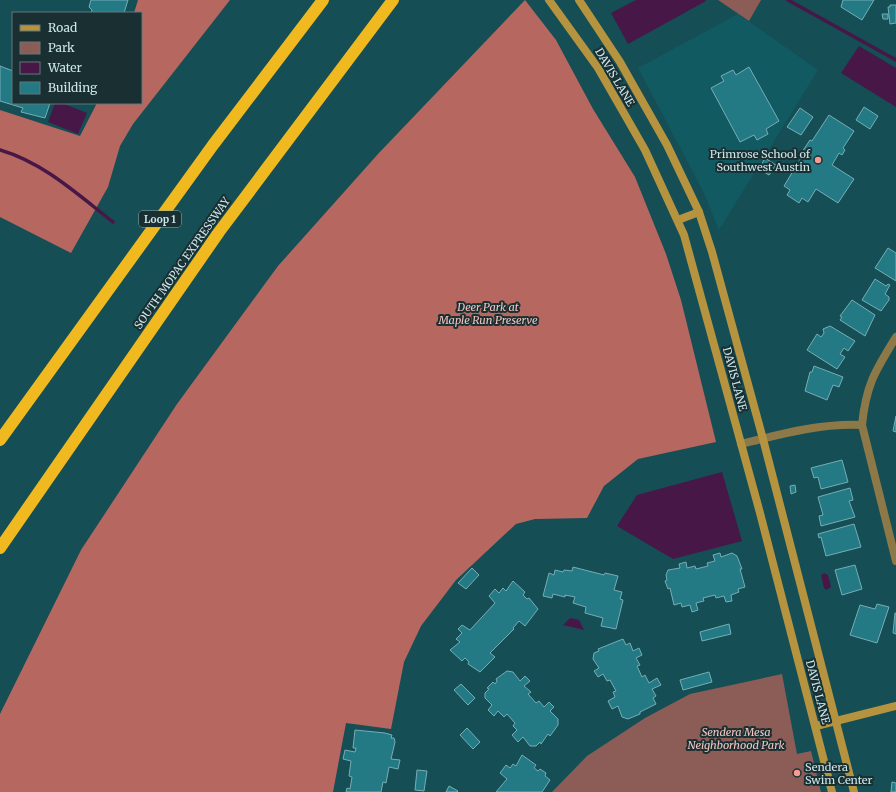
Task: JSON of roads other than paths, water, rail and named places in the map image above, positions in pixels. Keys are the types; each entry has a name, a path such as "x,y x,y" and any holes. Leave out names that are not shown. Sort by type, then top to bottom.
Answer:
{"highway":[{"name":"Loop 1","path":"0,440 213,145 322,0"},
{"name":"SOUTH MOPAC EXPRESSWAY","path":"0,551 3,544 219,232 394,0"}],"main road":[{"name":"DAVIS LANE","path":"549,0 598,68 645,150 684,236 741,444 816,726 832,792"},
{"name":"DAVIS LANE","path":"579,0 631,80 667,145 699,212 712,252 763,439 854,792"},
{"path":"678,220 699,212"},
{"path":"816,726 896,706"}],"street":[{"path":"896,337 870,381 864,407 862,425 896,561"},
{"path":"741,444 814,428 845,424 862,425"}],"water":[{"path":"636,0 706,1 628,44 611,13"},
{"path":"859,46 896,68 896,107 841,73"},
{"path":"55,104 64,104 87,113 78,134 48,122"},
{"path":"722,472 742,541 673,559 617,526 637,495"},
{"path":"824,573 828,575 831,587 826,590 824,588 821,575"},
{"path":"570,618 579,620 584,630 563,625"}],"waterway":[{"path":"788,0 896,60"},
{"path":"0,150 46,171 60,180 113,222"}],"place":[{"name":"Primrose School of Southwest Austin","path":"818,160"},
{"name":"Sendera Swim Center","path":"797,773"}],"park label":[{"name":"Deer Park at Maple Run Preserve","path":"488,313"},
{"name":"Sendera Mesa Neighborhood Park","path":"736,738"}]}
